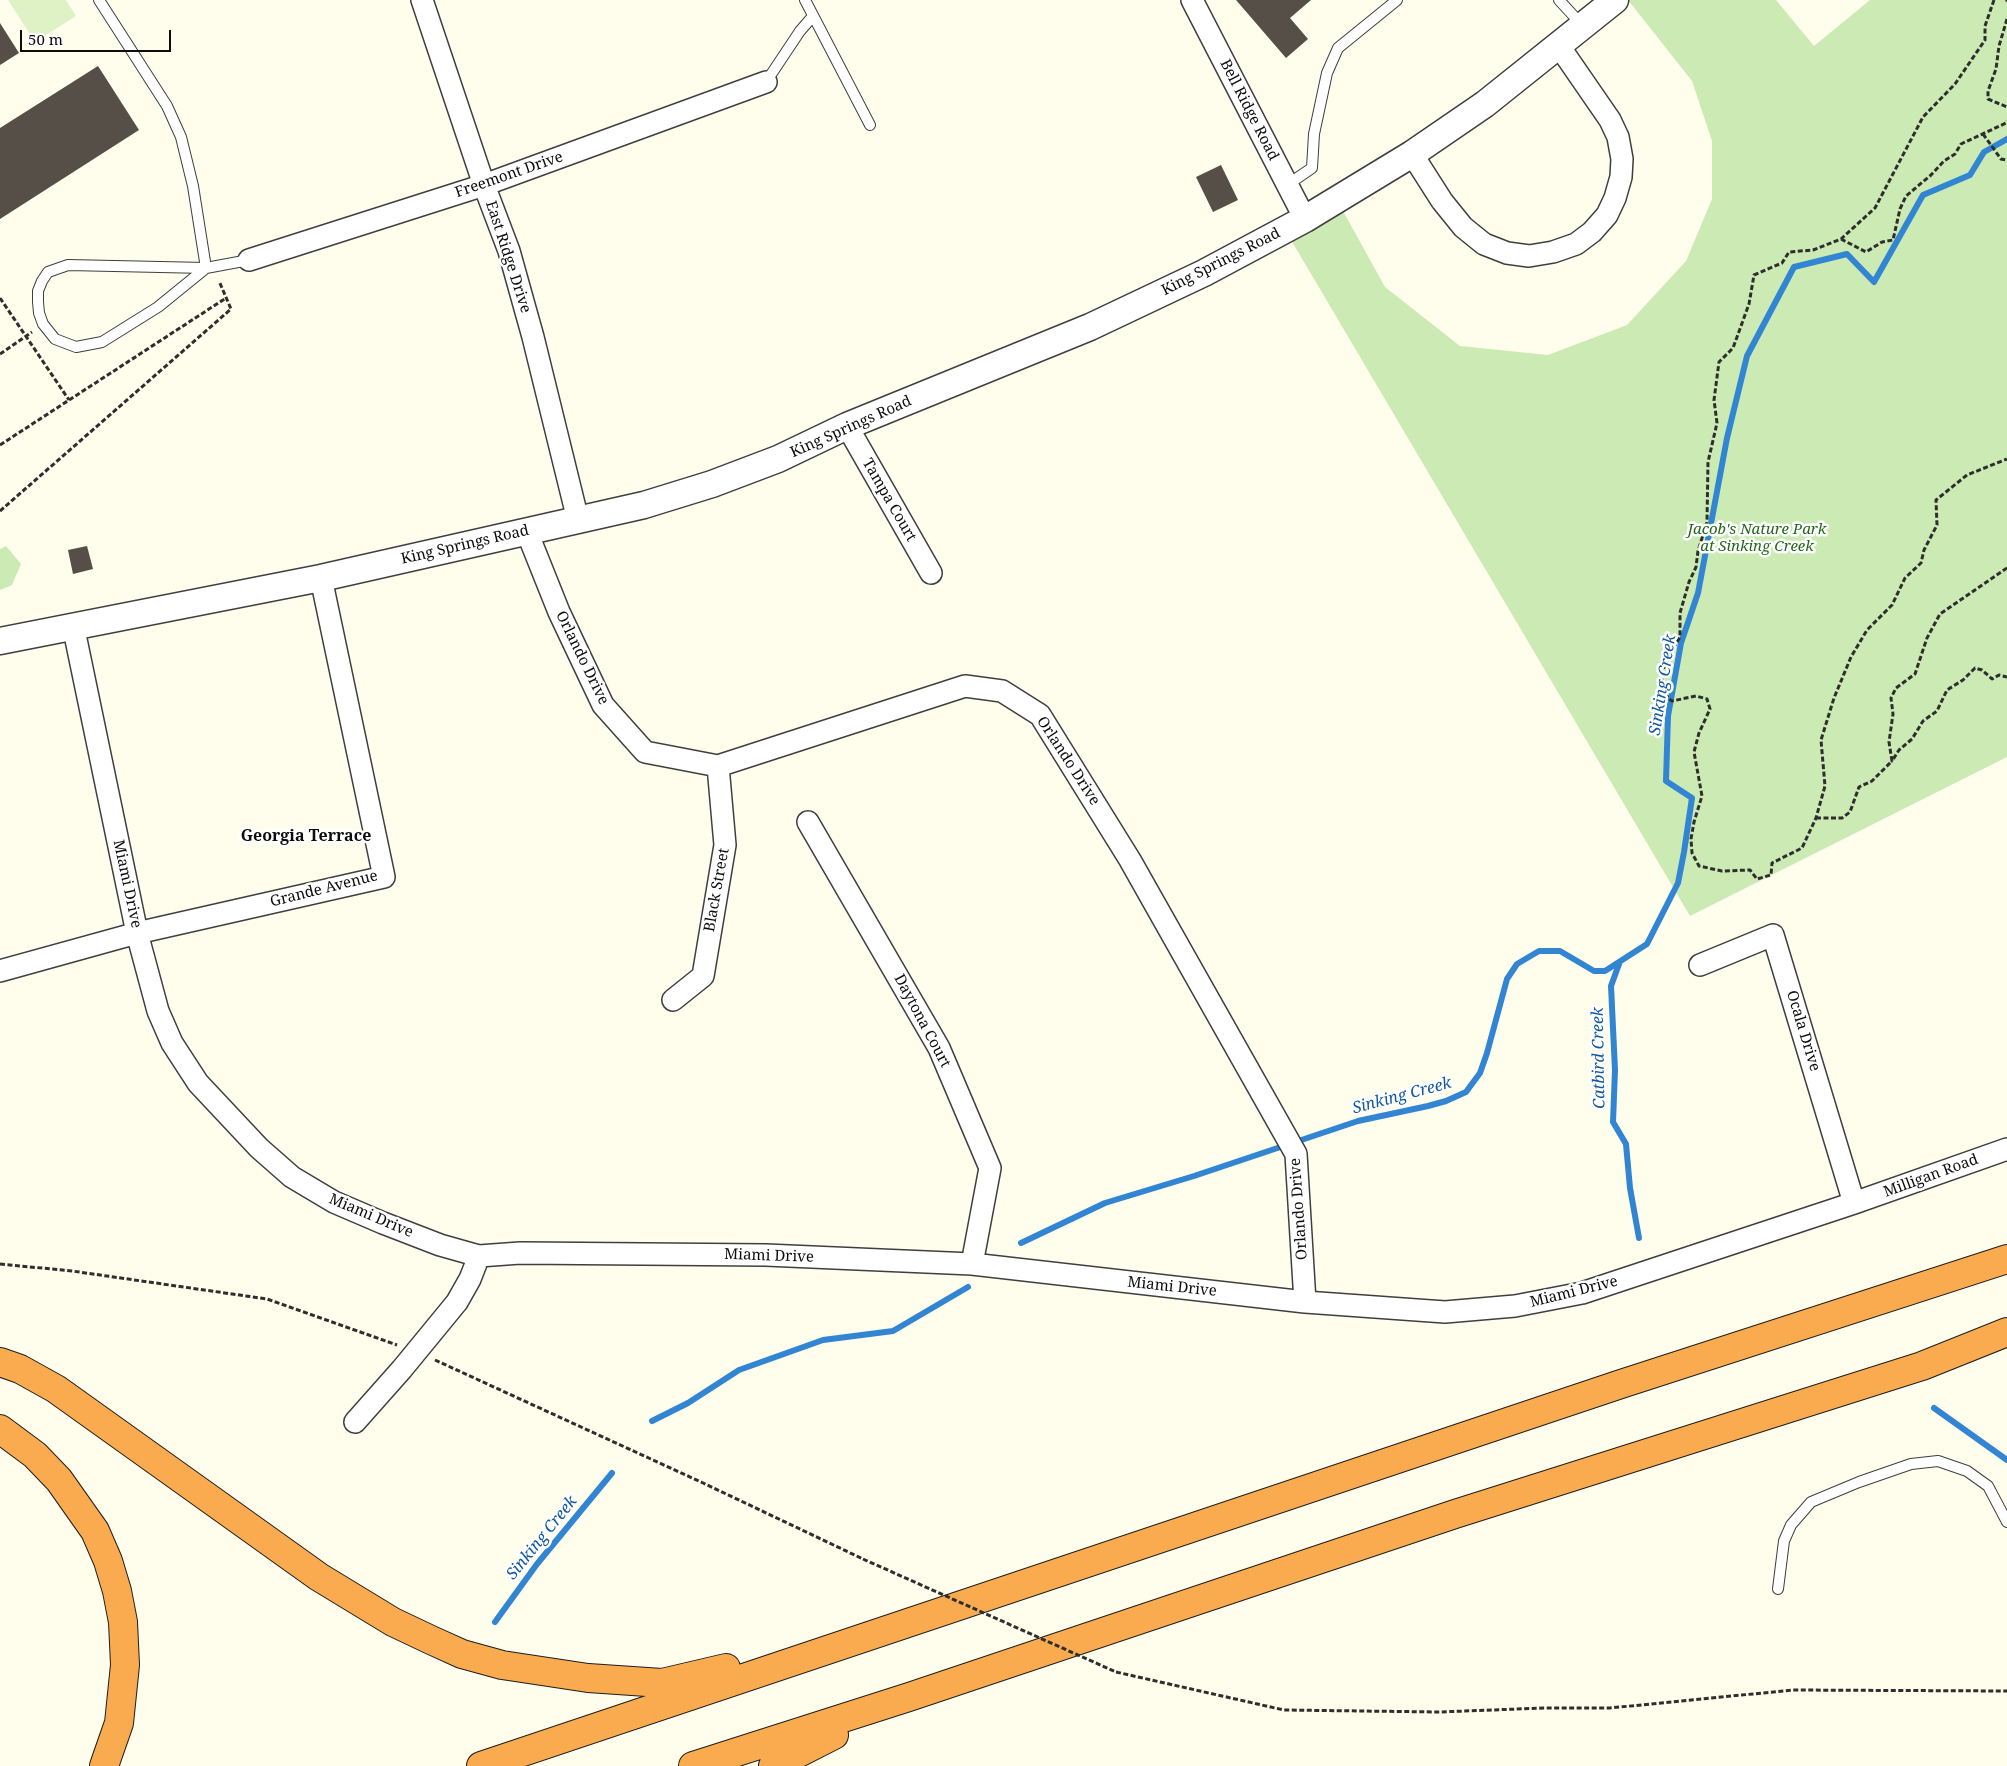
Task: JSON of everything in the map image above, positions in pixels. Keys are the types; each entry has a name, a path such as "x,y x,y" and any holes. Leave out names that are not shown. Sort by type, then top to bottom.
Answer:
{"highway":[{"path":"481,1766 1612,1388 2007,1259"},
{"path":"693,1766 909,1697 1455,1514 1922,1366 2007,1332"},
{"path":"0,1362 20,1369 56,1389 318,1576 393,1622 462,1654 502,1665 549,1673 588,1678 662,1683 873,1635"},
{"path":"0,1429 35,1455 59,1480 95,1531 108,1561 117,1591 123,1622 125,1665 118,1723 104,1766"},
{"path":"773,1766 909,1697"}],"street":[{"name":"East Ridge Drive","path":"422,0 484,185 509,251 533,337 578,520"},
{"name":"Bell Ridge Road","path":"1192,0 1305,219"},
{"name":"King Springs Road","path":"0,641 73,625 321,578 527,532 644,504 712,484 778,459 847,426 1090,327 1204,272 1305,219 1412,154 1485,104 1615,0"},
{"path":"1412,154 1442,201 1463,227 1484,244 1507,253 1528,256 1553,252 1576,244 1592,232 1607,215 1621,178 1622,159 1618,137 1610,120 1559,46"},
{"name":"Freemont Drive","path":"249,260 484,185 766,82"},
{"name":"Tampa Court","path":"847,426 931,574"},
{"name":"Orlando Drive","path":"527,532 559,612 603,705 645,752 718,766 965,686 1002,691 1040,715 1130,860 1280,1122 1296,1154 1305,1302"},
{"name":"Grande Avenue","path":"0,971 137,933 384,878 321,578"},
{"name":"Miami Drive","path":"73,625 137,933 158,1011 172,1042 198,1083 259,1148 292,1177 334,1202 440,1245 479,1256 520,1254 766,1256 972,1264 1305,1302 1445,1312 1515,1306 1582,1293 1854,1203"},
{"name":"Black Street","path":"674,1000 703,976 710,926 726,845 718,766"},
{"name":"Daytona Court","path":"808,822 939,1048 990,1168 972,1264"},
{"name":"Ocala Drive","path":"1700,964 1773,935 1854,1203"},
{"name":"Milligan Road","path":"1854,1203 2007,1149"},
{"path":"354,1422 402,1369 457,1302 470,1279 479,1256"}],"lane":[{"path":"99,0 166,106 181,137 209,267"},
{"path":"805,0 870,124"},
{"path":"1287,185 1312,168 1314,134 1327,73 1338,48 1397,0"},
{"path":"1559,0 1584,26"},
{"path":"766,82 800,31 813,16"},
{"path":"209,267 158,307 102,342 76,347 55,340 43,324 39,313 38,291 42,281 48,272 68,266 209,267 249,260"},
{"path":"1778,1588 1784,1541 1791,1525 1811,1502 1858,1482 1911,1464 1938,1461 1967,1471 1988,1486 2007,1522"}],"path":[{"path":"1994,0 1985,26 1985,40 1955,84 1922,116 1875,208 1841,239 1813,250 1790,252 1782,264 1754,274 1749,304 1733,348 1719,362 1714,400 1717,423 1708,462 1707,522 1698,551 1696,567 1680,613 1680,638 1669,655 1663,671 1662,684 1668,698 1672,701 1696,696 1707,699 1710,709 1699,733 1694,752 1702,796 1691,839 1692,853 1699,866 1722,871 1750,870 1757,879 1771,875 1772,863 1802,848 1816,818 1825,786 1821,740 1834,698 1851,656 1867,630 1892,605 1905,578 1921,563 1924,550 1937,525 1936,500 1968,475 2007,459"},
{"path":"2007,19 1999,46 1996,69 1988,91 1988,100 2007,107"},
{"path":"1841,239 1866,252 1882,242 1893,240 1900,209 1906,196 1944,161 1955,154 1961,144 2007,121"},
{"path":"1984,134 2001,159 2007,160"},
{"path":"0,511 231,309 209,267"},
{"path":"0,298 69,400"},
{"path":"0,445 226,298"},
{"path":"0,354 43,324"},
{"path":"1892,761 1889,742 1893,714 1891,698 1896,688 1915,674 1927,638 1940,614 2007,568"},
{"path":"1816,818 1842,818 1850,812 1858,787 1872,781 1892,761 1899,750 1912,738 1923,721 1937,711 1947,690 1963,680 1975,668 1982,670 1992,679 1999,675 2007,677"},
{"path":"0,1264 72,1271 267,1299 416,1352 701,1482 863,1559 1116,1672 1284,1710 1439,1712 1544,1708 1610,1708 1793,1690 2007,1691"}],"green space":[{"path":"8,0 66,0 76,16 35,42"},
{"name":"Jacob's Nature Park at Sinking Creek","path":"1628,0 1776,0 1814,46 1870,0 2007,0 2007,757 1690,916 1291,240 1343,211 1385,287 1460,346 1548,355 1627,325 1686,261 1712,199 1712,141 1692,81"},
{"path":"6,546 21,564 12,585 0,590 0,549"}],"building":[{"path":"1236,0 1311,0 1290,18 1308,39 1286,58"},
{"path":"0,23 19,53 0,65"},
{"path":"98,66 139,130 0,219 0,128"},
{"path":"1221,165 1238,200 1213,212 1196,177"},
{"path":"87,546 93,569 73,574 68,550"}],"waterway":[{"name":"Sinking Creek","path":"1021,1243 1105,1203 1194,1176 1358,1121 1428,1106 1446,1101 1466,1092 1480,1073 1507,979 1517,964 1539,951 1560,951 1594,971 1605,971 1647,944 1678,883 1684,852 1692,798 1666,781 1668,716 1681,643 1698,593 1727,438 1747,356 1794,267 1847,254 1874,282 1923,195 1970,175 1984,152 2007,139"},
{"name":"Catbird Creek","path":"1619,964 1611,986 1615,1070 1613,1122 1626,1144 1630,1188 1639,1238"},
{"name":"Sinking Creek","path":"652,1421 688,1403 739,1370 823,1340 893,1331 968,1287"},
{"name":"Catbird Creek","path":"1934,1408 2007,1460"},
{"name":"Sinking Creek","path":"495,1622 537,1564 612,1473"}],"district":[{"name":"Georgia Terrace","path":"306,836"}]}
